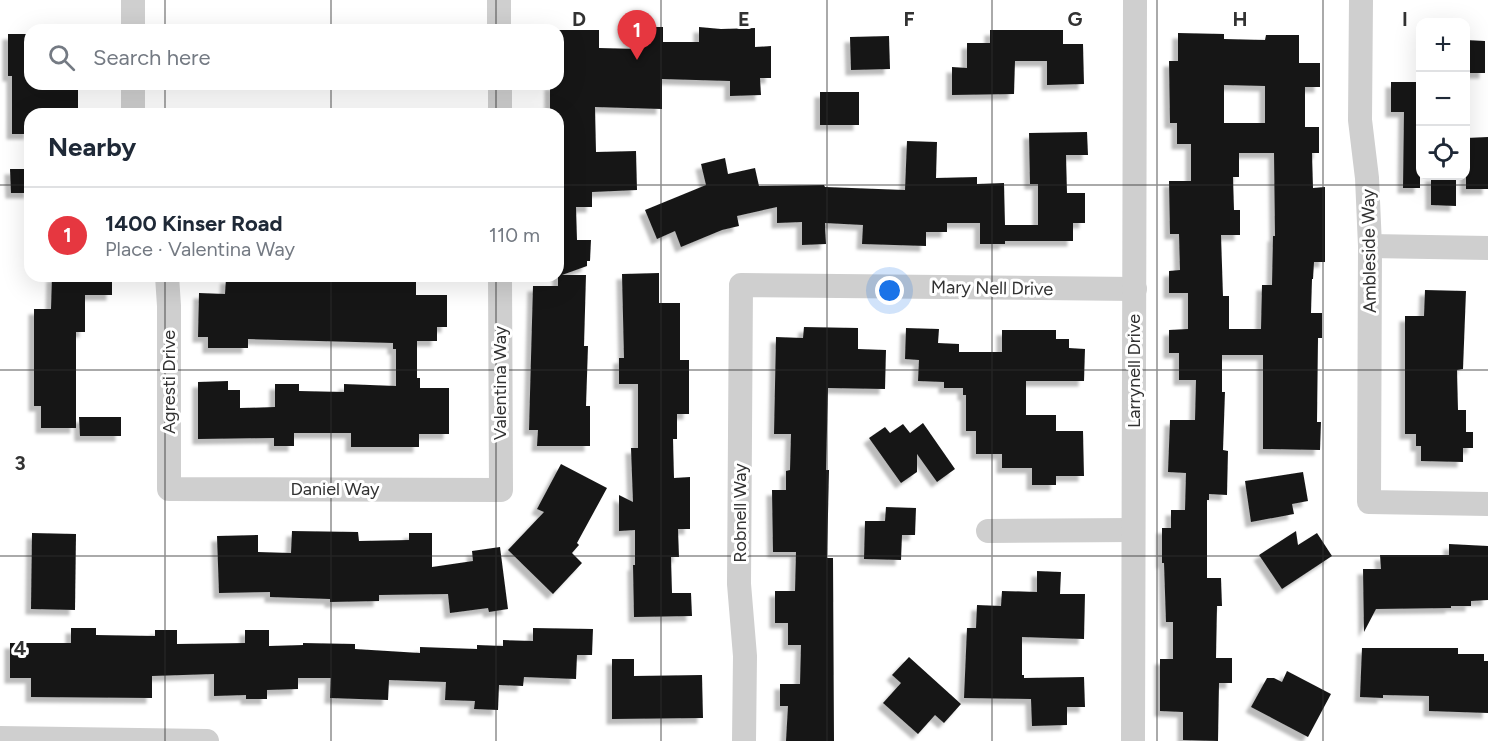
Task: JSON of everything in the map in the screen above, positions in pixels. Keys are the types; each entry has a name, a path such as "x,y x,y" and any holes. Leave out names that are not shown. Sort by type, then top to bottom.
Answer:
{"street":[{"path":"133,0 133,24"},
{"path":"500,0 500,24"},
{"name":"Larrynell Drive","path":"1132,741 1135,0"},
{"name":"Ambleside Way","path":"1361,0 1360,120 1367,178 1370,246 1369,502 1488,504"},
{"path":"133,90 133,108"},
{"path":"500,90 500,108"},
{"path":"1370,246 1488,248"},
{"name":"Agresti Drive","path":"167,282 169,489"},
{"name":"Valentina Way","path":"500,282 501,490"},
{"name":"Mary Nell Drive","path":"741,285 1135,289"},
{"name":"Robnell Way","path":"741,285 739,584 745,656 744,741"},
{"name":"Daniel Way","path":"169,489 501,490"},
{"path":"988,531 1133,530"},
{"path":"0,738 207,741"}],"building":[{"path":"641,27 663,27 663,42 699,42 699,27 755,28 755,47 771,46 771,78 760,78 761,95 730,96 730,81 662,79 662,109 595,107 596,152 636,151 637,190 592,192 592,207 576,207 577,240 591,240 590,261 587,261 587,266 564,274 564,108 550,108 550,90 564,90 564,30 599,30 599,48 640,49"},
{"path":"990,30 1063,30 1063,44 1083,44 1084,84 1047,85 1047,61 1015,61 1014,94 952,95 952,67 967,68 967,43 990,43"},
{"path":"1178,33 1224,34 1224,39 1265,40 1266,35 1299,35 1299,63 1320,63 1320,87 1305,87 1305,127 1319,127 1319,153 1312,153 1313,188 1325,187 1325,262 1314,262 1311,313 1322,313 1322,338 1318,338 1317,422 1321,422 1320,450 1263,449 1263,355 1222,355 1222,392 1225,392 1223,450 1228,451 1227,495 1209,494 1209,500 1207,500 1207,578 1221,578 1222,606 1217,606 1216,658 1232,658 1232,683 1219,683 1218,741 1183,740 1183,712 1160,711 1160,659 1173,659 1173,622 1166,622 1162,528 1171,528 1171,510 1185,510 1186,473 1168,472 1170,420 1195,420 1196,380 1179,380 1179,353 1169,353 1169,330 1188,329 1188,293 1169,293 1169,271 1180,270 1179,234 1170,234 1169,181 1191,181 1191,144 1177,144 1177,123 1170,123 1169,61 1178,61","holes":["1224,85 1265,86 1265,123 1224,123","1239,153 1274,153 1275,236 1273,236 1272,285 1262,285 1261,329 1229,329 1229,296 1223,296 1221,235 1240,235 1240,210 1234,210 1233,177 1239,177"]},
{"path":"8,34 24,34 24,90 78,90 78,108 24,108 24,134 12,134 12,76 8,76"},
{"path":"889,36 890,69 851,70 850,37"},
{"path":"1470,40 1485,41 1485,73 1470,73"},
{"path":"1391,82 1416,82 1416,180 1420,180 1420,188 1403,188 1404,112 1391,112"},
{"path":"820,92 859,92 859,125 820,125"},
{"path":"1087,132 1088,155 1066,155 1067,193 1085,193 1085,223 1073,223 1073,241 1005,241 1005,244 980,244 980,223 947,223 947,232 926,232 926,246 862,244 863,225 825,223 826,244 802,245 802,222 777,223 777,207 737,216 739,226 722,230 681,247 675,231 657,239 645,210 706,185 701,164 725,158 728,174 755,168 759,186 824,185 825,187 905,190 907,141 937,142 936,178 977,177 977,184 1004,183 1005,225 1038,225 1038,184 1030,184 1029,133"},
{"path":"1488,137 1488,189 1466,189 1466,180 1470,180 1470,138"},
{"path":"10,169 24,169 24,193 11,193"},
{"path":"1431,180 1456,180 1456,206 1431,205"},
{"path":"659,273 659,303 680,303 680,360 689,360 689,414 677,414 677,439 673,439 674,478 690,477 690,529 678,529 679,557 671,557 672,593 691,593 692,616 634,617 635,530 619,531 619,495 633,502 631,448 638,448 638,384 619,384 619,358 624,358 622,274"},
{"path":"564,275 586,275 584,346 588,346 586,406 590,406 590,446 537,446 538,430 529,430 533,286 558,286 558,282 564,282"},
{"path":"52,282 112,282 112,295 85,295 85,332 76,332 76,428 41,428 41,406 34,406 34,309 51,309"},
{"path":"226,282 416,282 416,295 447,295 447,327 437,327 437,341 417,341 417,378 420,378 420,388 449,388 449,434 419,434 419,447 351,447 351,433 294,433 294,446 274,446 274,438 198,439 198,382 228,381 228,390 240,390 240,408 275,407 275,384 299,384 299,391 344,392 344,384 396,386 396,349 393,349 393,343 248,339 248,348 208,348 208,337 198,337 199,293 225,294"},
{"path":"1425,290 1466,291 1463,369 1457,370 1458,410 1466,410 1466,432 1473,432 1473,448 1463,448 1463,462 1421,461 1421,446 1416,446 1416,434 1405,434 1405,316 1424,316"},
{"path":"804,327 858,328 858,349 886,350 885,389 828,388 827,558 833,558 834,741 786,741 788,706 780,706 780,684 800,684 801,645 788,645 788,623 775,623 775,591 795,591 796,552 773,552 772,490 786,490 786,471 790,470 791,434 774,434 776,337 803,338"},
{"path":"906,328 939,329 938,343 959,344 959,352 1002,352 1002,330 1056,330 1056,339 1069,339 1069,348 1085,349 1084,381 1026,381 1026,415 1056,415 1056,431 1083,431 1084,476 1056,476 1056,485 1032,485 1032,468 1002,468 1002,454 976,454 976,431 966,431 966,395 963,395 963,388 944,388 944,382 918,381 919,360 905,359"},
{"path":"79,417 121,417 121,436 80,436"},
{"path":"923,423 955,469 937,482 917,454 917,472 901,483 869,438 885,427 890,433 903,424 910,433"},
{"path":"561,464 607,488 577,543 579,545 572,553 582,563 553,594 508,550 544,512 537,509"},
{"path":"1303,472 1308,501 1292,504 1294,514 1251,522 1245,481"},
{"path":"886,507 916,508 915,535 902,535 901,560 864,559 865,521 885,521"},
{"path":"292,531 358,532 359,541 409,540 409,533 432,533 432,567 473,561 472,551 500,547 508,609 489,612 488,608 450,613 448,594 379,595 379,601 330,602 330,599 270,597 270,592 219,593 217,536 258,535 258,552 291,553"},
{"path":"1296,531 1298,545 1317,533 1332,556 1282,589 1259,555"},
{"path":"32,533 76,534 75,610 31,609"},
{"path":"1449,544 1488,546 1488,600 1471,601 1471,606 1451,606 1451,608 1376,609 1364,632 1363,569 1381,569 1380,555 1449,555"},
{"path":"1037,571 1061,572 1060,594 1085,594 1084,639 1022,637 1022,675 1024,678 1084,677 1085,707 1067,707 1067,725 1032,726 1031,699 964,698 967,628 976,628 977,605 1001,606 1002,591 1037,592"},
{"path":"71,628 96,628 96,635 155,636 155,630 177,630 177,644 245,643 245,630 269,630 269,646 303,645 303,643 355,644 355,649 420,653 420,647 477,649 477,645 503,646 503,640 533,641 533,628 593,629 592,655 577,655 576,679 524,677 523,686 499,685 498,710 474,709 475,701 445,700 446,682 389,680 388,700 330,698 331,678 298,678 298,689 267,690 267,699 246,699 246,695 214,696 214,674 152,676 152,698 31,697 31,678 10,678 10,643 71,643"},
{"path":"1362,648 1458,648 1458,654 1484,654 1484,661 1488,661 1488,713 1429,711 1429,696 1360,697"},
{"path":"909,657 961,704 944,723 935,715 918,734 883,703 901,683 892,675"},
{"path":"612,659 634,659 634,676 702,675 703,718 612,719"},
{"path":"1287,671 1331,694 1308,737 1251,707 1267,678 1274,678 1282,682"}],"place":[{"name":"1400 Kinser Road","path":"637,60"}]}
